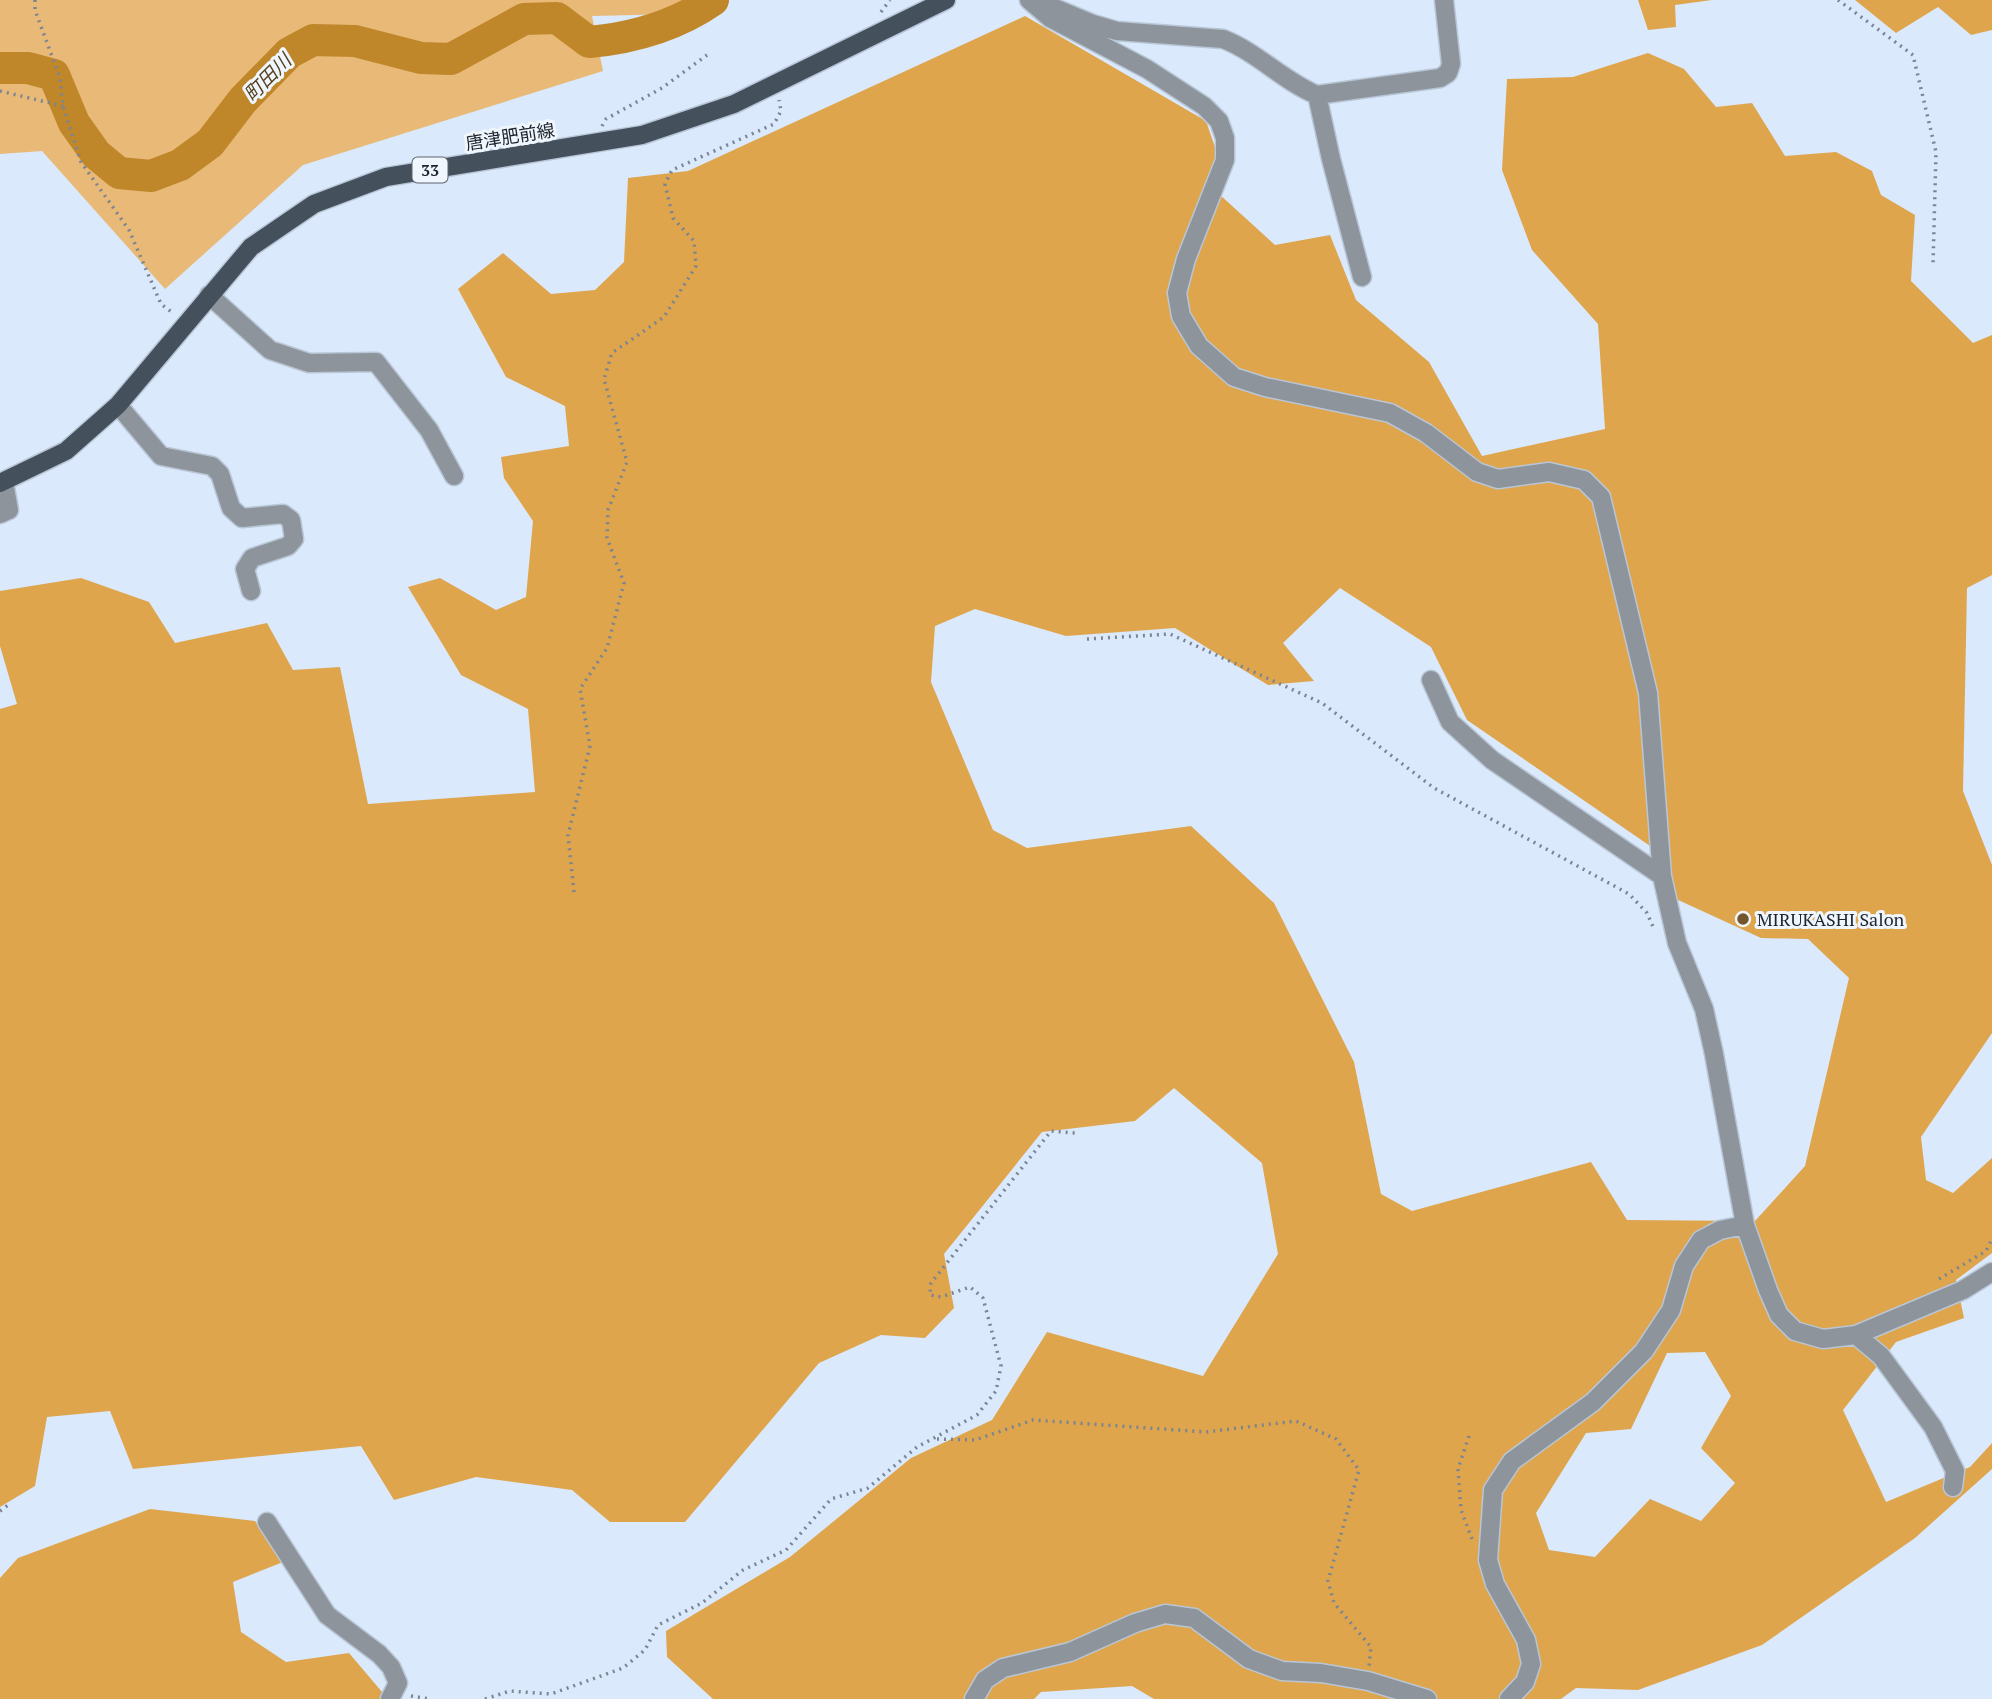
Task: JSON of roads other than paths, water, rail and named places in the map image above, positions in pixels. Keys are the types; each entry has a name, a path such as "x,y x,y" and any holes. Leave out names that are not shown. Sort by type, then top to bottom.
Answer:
{"main road":[{"name":"唐津肥前線","path":"2,483 66,451 118,405 251,247 314,204 386,177 642,135 734,104 946,0"}],"street":[{"path":"1029,0 1050,18 1147,69 1205,106 1219,121 1225,138 1225,160 1186,260 1177,293 1181,316 1199,346 1234,377 1265,387 1390,413 1426,433 1477,472 1498,479 1549,472 1584,480 1601,497 1648,693 1662,876 1677,943 1704,1009 1712,1042 1745,1225 1779,1315 1795,1331 1823,1339 1856,1335 1963,1290 1992,1272"},
{"path":"1036,0 1117,31 1223,39 1239,45 1302,89 1317,94 1440,78 1448,73 1451,64 1444,0"},
{"path":"1317,94 1362,277"},
{"path":"209,295 271,350 309,363 376,362 429,430 454,476"},
{"path":"118,405 161,456 212,466 220,474 231,508 242,518 283,514 291,520 294,539 288,546 252,558 245,569 251,591"},
{"path":"0,514 9,510 2,483"},
{"path":"1431,680 1450,722 1492,760 1662,876"},
{"path":"1509,1699 1525,1682 1531,1664 1526,1640 1495,1584 1488,1560 1493,1490 1512,1461 1593,1402 1644,1351 1671,1310 1685,1266 1701,1240 1720,1230 1745,1225"},
{"path":"1856,1335 1881,1356 1933,1427 1955,1471 1954,1488"},
{"path":"267,1522 327,1615 379,1654 391,1667 398,1683 390,1699"},
{"path":"974,1699 985,1680 1003,1668 1070,1652 1135,1623 1165,1614 1194,1618 1249,1659 1282,1671 1368,1681 1427,1699"}],"waterway":[{"name":"町田川","path":"0,68 28,68 54,75 74,123 96,154 119,173 151,176 180,165 210,143 243,100 289,53 313,40 355,41 421,58 451,59 524,19 557,18 589,42 654,29 685,17 713,0"}],"place":[{"name":"MIRUKASHI Salon","path":"1743,919"}]}
